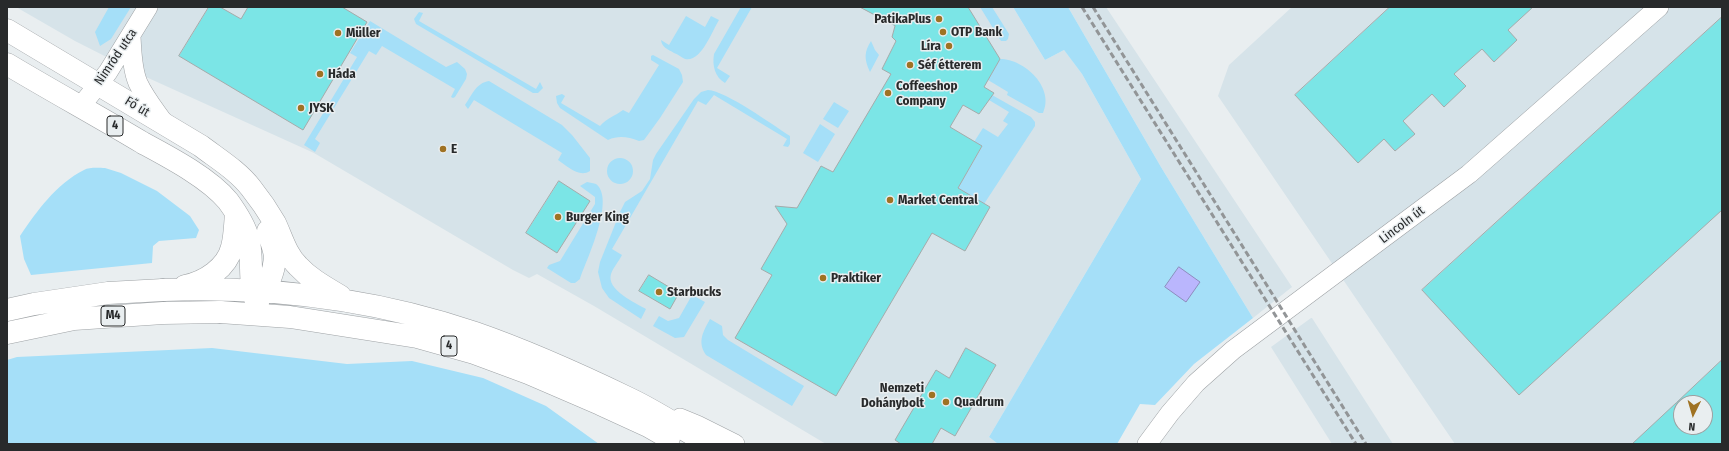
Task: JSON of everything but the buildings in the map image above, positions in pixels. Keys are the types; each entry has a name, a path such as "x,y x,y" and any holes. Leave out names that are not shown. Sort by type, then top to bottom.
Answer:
{"main road":[{"name":"Fő út","path":"7,30 202,146 250,186 258,197"},
{"name":"4","path":"7,64 81,106 196,175 227,200 236,212 248,238 252,272 258,294 269,310 290,317 417,337 474,353 528,373 600,404 648,426 679,444"},
{"name":"4","path":"258,197 274,223 285,249 297,266 313,280 350,302 420,317 474,333 552,362 629,399 709,444"},
{"path":"220,312 258,294 272,272 275,257 258,197"},
{"path":"163,290 191,284 208,277 225,262 232,249 236,212"},
{"path":"163,290 202,289 350,302"},
{"name":"M4","path":"7,310 34,304 108,293 163,290"},
{"path":"220,312 290,317"},
{"name":"M4","path":"7,333 74,319 163,313 220,312"}],"street":[{"name":"Nimród utca","path":"81,106 108,72 131,37 148,7"},
{"name":"Lincoln út","path":"1147,444 1170,413 1196,383 1233,350 1469,174 1660,7"},
{"path":"131,37 132,61 138,82 144,95 166,125"},
{"path":"629,399 697,425 735,444"},
{"path":"600,404 657,444"}],"shaded area":[{"path":"16,7 1013,7 1045,60 1064,50 1082,74 1141,179 989,437 998,444 826,444 594,306 537,274 529,278 513,270 314,153 146,77 75,41"},
{"path":"109,7 131,7 111,39 100,46 95,32"},
{"path":"741,7 752,7 717,68 730,76 725,83 719,78 715,71 713,63 714,54"},
{"path":"980,7 992,7 1009,34 1006,41 1001,41"},
{"path":"1013,7 1068,7 1161,167 1253,318 1194,364 1155,405 1140,404 1117,444 998,444 989,437 1141,179 1082,74 1064,50 1045,60"},
{"path":"1068,7 1106,7 1292,287 1253,318 1161,167"},
{"path":"1292,7 1722,7 1722,444 1455,444 1218,96 1229,65"},
{"path":"419,12 423,13 419,21 536,89 540,82 543,88 538,93 533,93 416,24 414,19"},
{"path":"686,16 705,27 711,16 719,20 701,51 691,59 685,59 664,47 661,40 669,45"},
{"path":"370,21 446,67 457,62 465,69 467,74 466,79 453,98 451,97 455,89 382,46 376,55 369,51 315,139 320,143 315,152 304,145 357,57 350,53"},
{"path":"871,41 879,55 870,72 866,52"},
{"path":"653,55 679,69 683,82 644,140 639,141 620,137 608,140 560,108 557,103 556,96 562,94 565,96 561,103 600,126 623,110 629,113 659,65 651,60 651,56"},
{"path":"1000,59 1010,60 1019,64 1028,69 1035,77 1045,94 1046,104 1043,113 1039,113 1007,95 1008,92 988,80"},
{"path":"489,81 562,125 590,158 590,171 582,173 569,168 558,160 562,153 474,100 468,109 465,105 475,90 481,84"},
{"path":"708,90 726,96 737,102 790,136 790,144 788,147 783,146 787,139 714,95 706,105 698,101 612,249 622,255 611,274 613,285 617,291 629,300 646,309 641,319 609,298 602,288 598,272 600,262 625,202 642,191 650,179 653,160 656,154 694,99 701,92"},
{"path":"992,95 1031,117 1035,122 1035,126 984,204 958,188 982,147 974,142 983,128 998,137 1008,124 1003,121 1009,112 989,100"},
{"path":"834,102 849,111 838,128 823,119"},
{"path":"820,124 835,134 818,162 803,153"},
{"path":"620,158 629,162 633,171 629,180 620,184 611,180 607,171 611,162"},
{"path":"105,168 121,173 157,191 190,216 199,230 196,238 159,241 153,246 152,263 31,275 24,259 20,236 26,227 56,190 74,176 86,169"},
{"path":"587,182 596,184 601,192 603,203 601,216 593,245 580,279 575,283 571,283 547,268 549,265 560,261 595,204 595,197 580,186"},
{"path":"1179,267 1200,282 1186,302 1165,287"},
{"path":"692,295 705,302 684,337 675,338 653,326 659,316 668,321 679,318"},
{"path":"1311,318 1393,444 1332,444 1271,347"},
{"path":"710,319 722,326 723,335 728,340 804,386 792,406 706,355 701,341"},
{"path":"212,348 347,364 412,361 483,378 546,406 599,444 7,444 7,360 17,357"}],"railway":[{"path":"1082,7 1356,444"},
{"path":"1093,7 1366,444"}],"place":[{"name":"PatikaPlus","path":"939,19"},
{"name":"OTP Bank","path":"943,32"},
{"name":"Müller","path":"338,33"},
{"name":"Líra","path":"949,46"},
{"name":"Séf étterem","path":"910,65"},
{"name":"Háda","path":"320,74"},
{"name":"Coffeeshop Company","path":"888,93"},
{"name":"JYSK","path":"301,108"},
{"name":"E","path":"443,149"},
{"name":"Market Central","path":"890,200"},
{"name":"Burger King","path":"558,217"},
{"name":"Praktiker","path":"823,278"},
{"name":"Starbucks","path":"659,292"},
{"name":"Nemzeti Dohánybolt","path":"932,395"},
{"name":"Quadrum","path":"946,402"}]}
